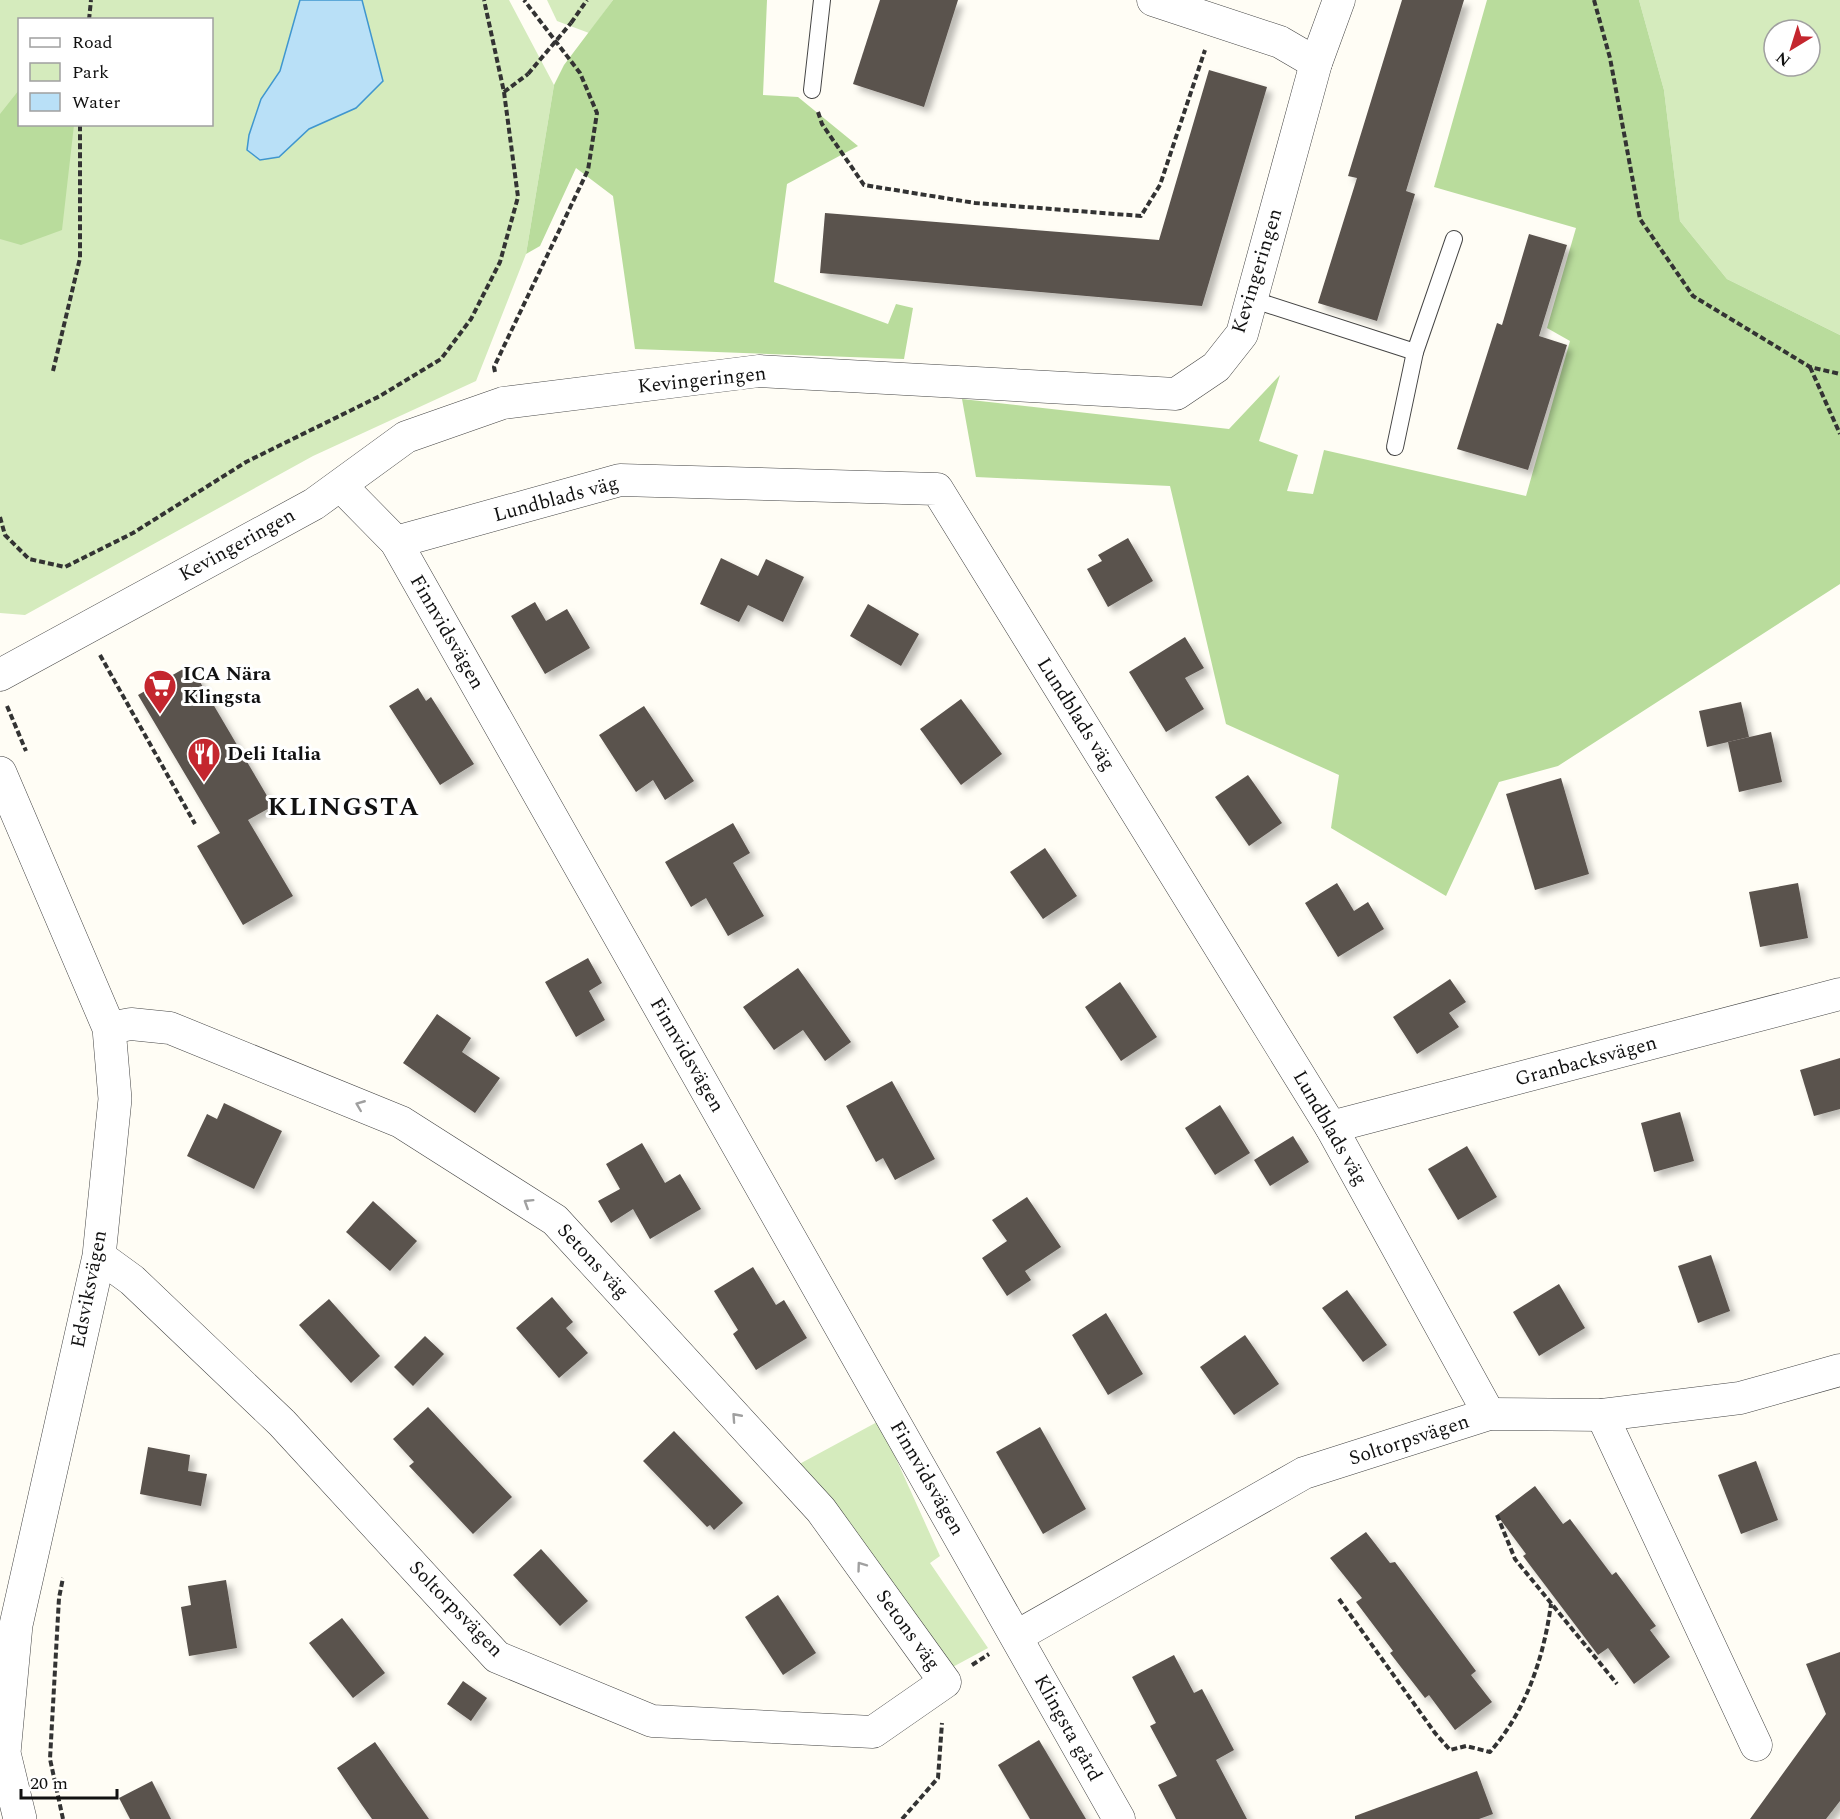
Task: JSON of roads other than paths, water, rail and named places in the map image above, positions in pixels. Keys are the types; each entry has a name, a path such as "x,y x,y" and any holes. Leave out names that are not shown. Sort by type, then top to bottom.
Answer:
{"street":[{"path":"1153,0 1280,42 1316,63"},
{"name":"Kevingeringen","path":"0,675 314,504 406,436 503,403 759,371 1176,394 1216,367 1242,334 1316,63 1339,0"},
{"name":"Lundblads väg","path":"396,542 620,480 937,489 1331,1127 1490,1414"},
{"name":"Finnvidsvägen","path":"341,486 396,542 1017,1636"},
{"name":"Edsviksvägen","path":"0,773 109,1028 114,1099 99,1256 16,1624 4,1753 20,1819"},
{"name":"Granbacksvägen","path":"1331,1127 1840,994"},
{"name":"Setons väg","path":"109,1028 131,1024 170,1028 401,1122 555,1220 821,1510 945,1682"},
{"name":"Soltorpsvägen","path":"99,1256 132,1280 282,1423 497,1657 652,1721 687,1723 873,1732 945,1682"},
{"name":"Soltorpsvägen","path":"1017,1636 1304,1473 1490,1414 1602,1416 1740,1398 1840,1370"},
{"path":"1602,1416 1756,1745"},
{"name":"Klingsta gård","path":"1017,1636 1119,1819"}],"lane":[{"path":"812,90 822,0"},
{"path":"1395,447 1415,352 1454,239"},
{"path":"1251,299 1415,352"}],"water":[{"path":"300,0 362,0 383,81 356,108 309,129 279,157 260,160 247,150 249,135 261,99 280,71"}],"place":[{"name":"ICA Nära Klingsta","path":"160,715"},
{"name":"Deli Italia","path":"204,783"}],"district":[{"name":"KLINGSTA","path":"344,807"}]}
